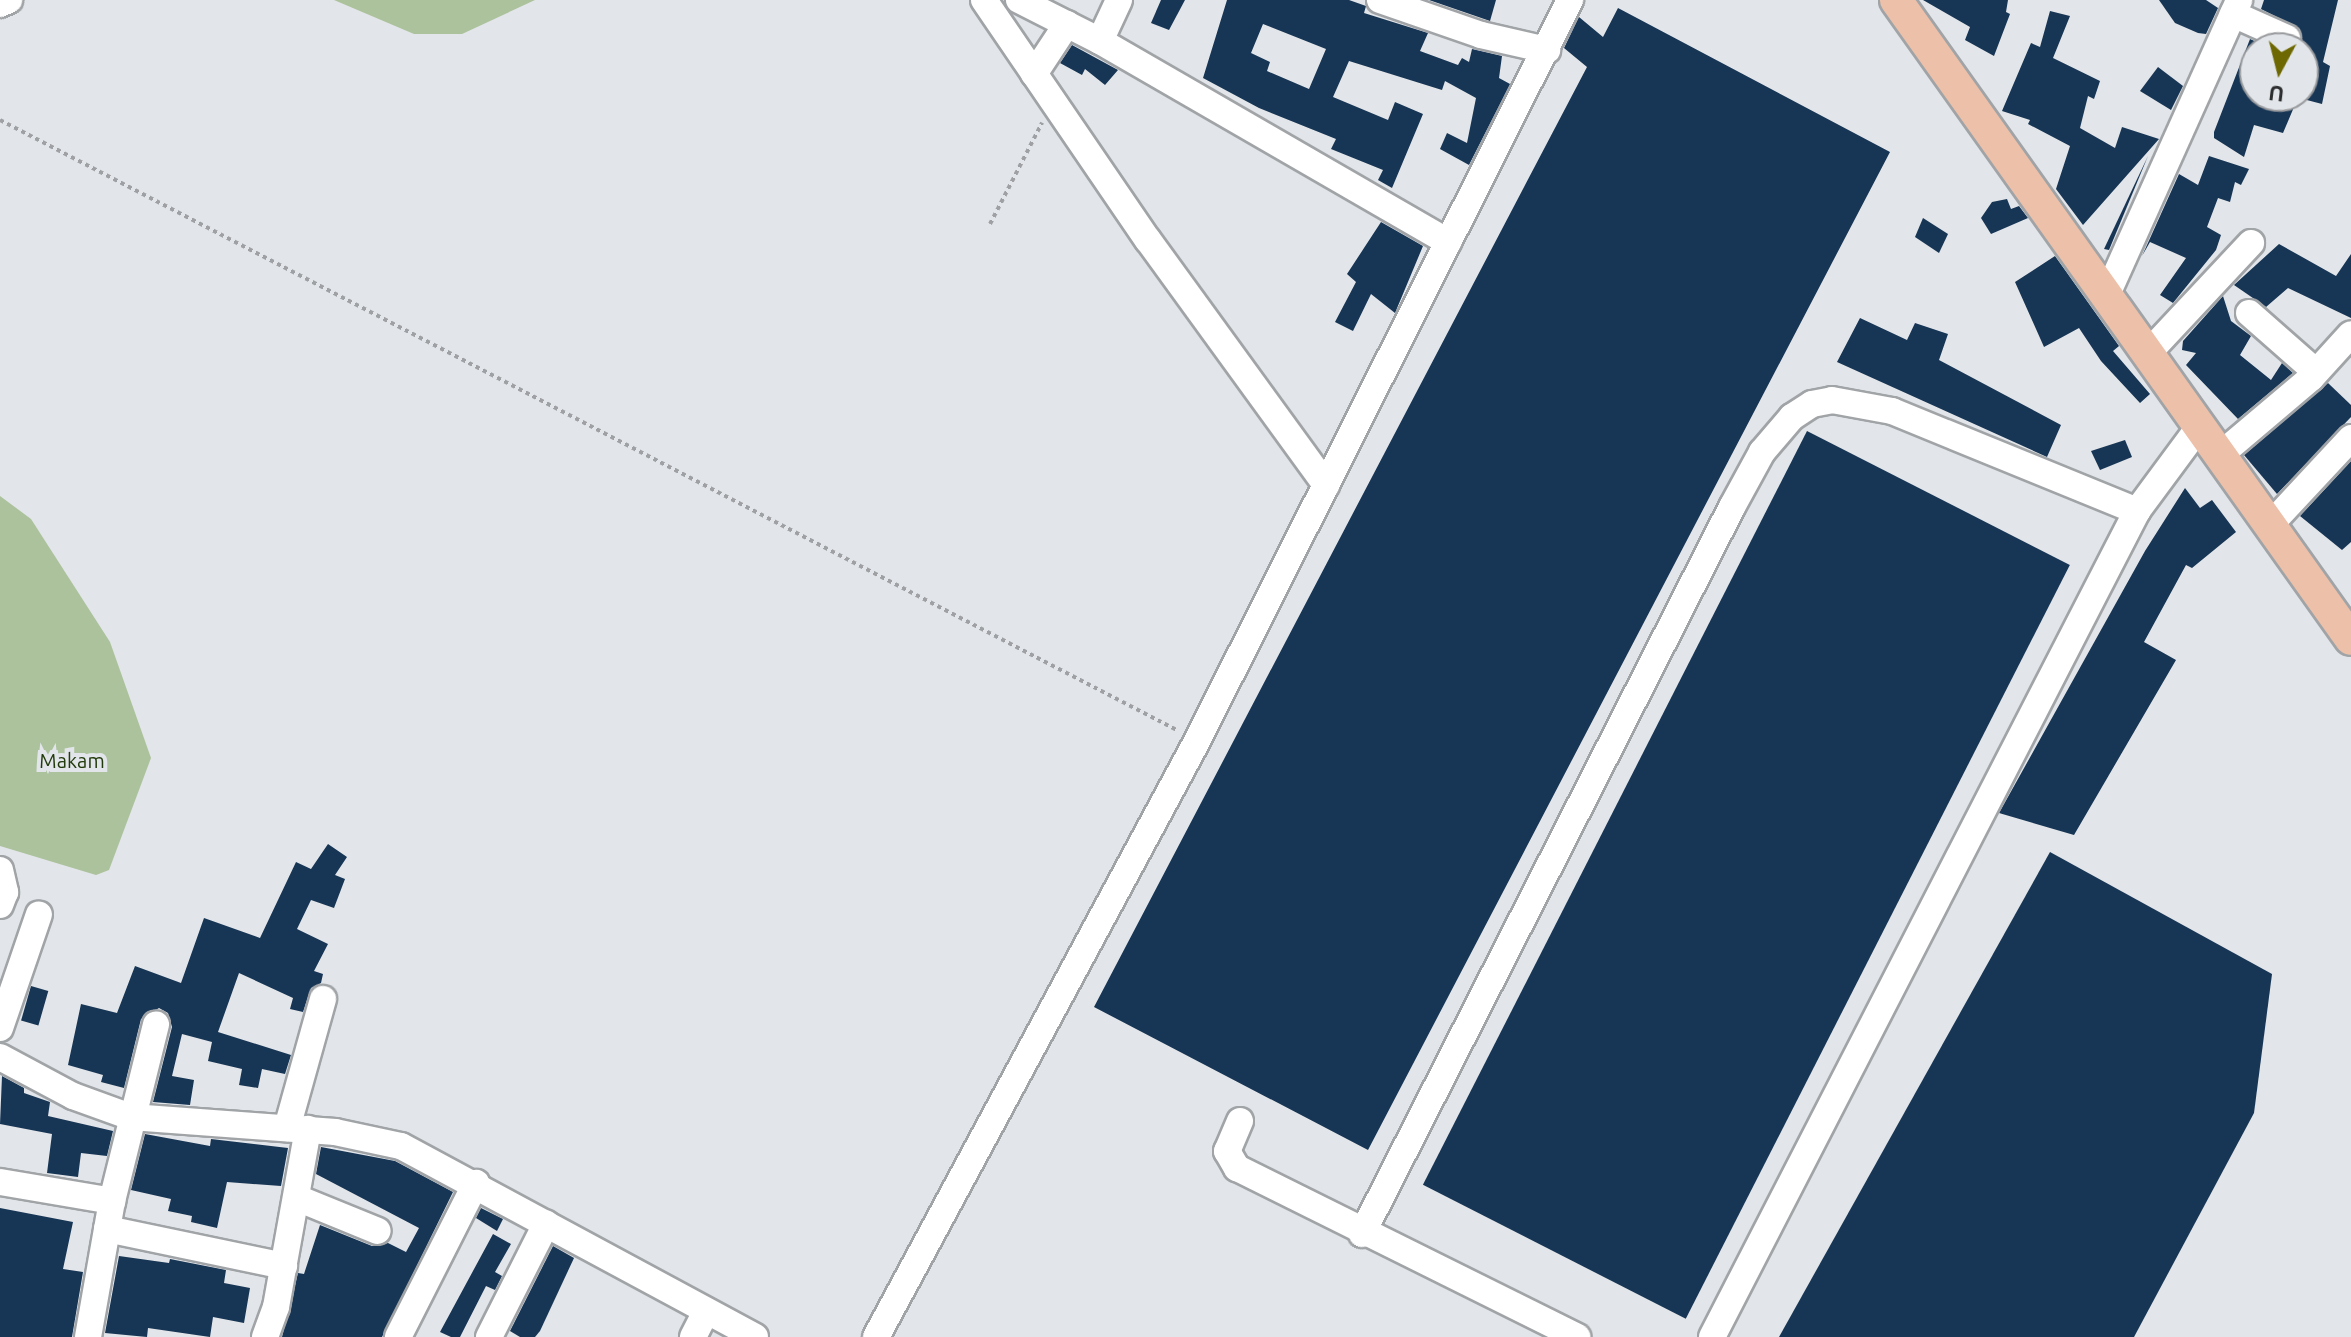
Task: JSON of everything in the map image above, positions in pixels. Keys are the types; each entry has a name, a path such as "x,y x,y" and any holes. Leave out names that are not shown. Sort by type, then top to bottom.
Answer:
{"main road":[{"path":"1896,0 2108,292 2351,639"}],"street":[{"path":"0,4 9,0"},
{"path":"984,0 1326,485"},
{"path":"1019,0 1100,41 1448,242"},
{"path":"1100,41 1119,0"},
{"path":"1380,0 1481,35 1547,50"},
{"path":"876,1337 1197,741 1570,0"},
{"path":"2108,292 2236,7 2277,32"},
{"path":"1034,74 1067,24"},
{"path":"2150,351 2251,243"},
{"path":"2249,313 2316,372"},
{"path":"2220,455 2316,372 2351,334"},
{"path":"1362,1234 1725,521 1762,452 1792,417 1812,404 1832,400 1892,411 2137,511"},
{"path":"1712,1337 2137,511 2200,426"},
{"path":"2270,525 2351,438"},
{"path":"0,870 5,892 0,905"},
{"path":"0,1028 39,914"},
{"path":"265,1337 284,1266 297,1198 298,1129 323,999"},
{"path":"88,1337 112,1201 156,1024"},
{"path":"0,1057 73,1096 131,1117 298,1129 401,1146 476,1183 755,1337"},
{"path":"1240,1121 1227,1151 1233,1165 1362,1234 1577,1337"},
{"path":"0,1182 112,1201"},
{"path":"398,1337 476,1183"},
{"path":"297,1198 378,1231"},
{"path":"489,1337 546,1224"},
{"path":"107,1229 284,1266"},
{"path":"693,1337 706,1311"}],"path":[{"path":"990,224 1053,101"},
{"path":"0,120 1197,741"}],"green space":[{"path":"334,0 535,0 462,34 414,34"},
{"name":"Makam","path":"0,496 31,519 110,642 151,758 109,870 96,875 0,846"}],"building":[{"path":"1161,0 1185,0 1169,30 1151,23"},
{"path":"1227,0 1349,0 1366,6 1364,13 1428,33 1420,51 1458,65 1462,58 1469,62 1472,49 1502,56 1499,78 1510,84 1469,165 1440,149 1447,133 1467,143 1476,98 1445,81 1442,90 1349,61 1333,97 1388,120 1395,102 1423,114 1392,188 1378,180 1383,170 1331,149 1336,139 1259,108 1203,78","holes":["1263,24 1326,49 1309,89 1267,71 1270,62 1251,53"]},
{"path":"1429,0 1496,0 1490,21"},
{"path":"1923,0 2008,0 2006,12 2010,14 1994,56 1965,40 1970,27"},
{"path":"2159,0 2206,0 2218,8 2206,34 2198,33 2175,23"},
{"path":"2264,0 2338,0 2323,62 2330,66 2322,104 2319,103 2319,32 2300,32 2300,29 2261,9"},
{"path":"1618,8 1890,152 1368,1150 1094,1007 1587,67 1564,48 1579,17 1603,37"},
{"path":"2050,11 2070,16 2053,58 2100,81 2094,99 2088,96 2080,128 2115,148 2122,127 2159,139 2083,225 2056,189 2070,146 2028,124 2030,120 2002,111 2031,43 2040,47"},
{"path":"1072,45 1118,70 1105,85 1085,69 1082,75 1060,63"},
{"path":"2158,67 2183,86 2171,110 2140,91"},
{"path":"2239,67 2239,112 2292,112 2283,133 2254,125 2244,157 2214,138"},
{"path":"2148,156 2109,250 2104,249"},
{"path":"2209,156 2249,169 2241,185 2235,182 2230,202 2218,198 2207,227 2221,235 2216,250 2173,303 2160,295 2186,258 2150,242 2142,256 2179,174 2198,185"},
{"path":"2007,199 2011,209 2019,206 2028,218 1991,234 1981,218 1992,202"},
{"path":"1923,218 1948,234 1939,253 1915,237"},
{"path":"1381,222 1423,246 1395,313 1371,294 1353,331 1335,322 1356,282 1347,274"},
{"path":"2279,244 2336,276 2351,254 2351,318 2288,288 2266,307 2234,285"},
{"path":"2055,256 2119,346 2113,351 2150,394 2140,403 2101,361 2079,328 2044,347 2015,282"},
{"path":"2223,296 2231,321 2251,336 2240,355 2271,380 2282,363 2293,373 2238,419 2186,365 2196,353 2182,350 2183,341"},
{"path":"1860,318 1907,340 1915,323 1948,334 1939,360 2061,425 2047,457 1837,362"},
{"path":"2328,383 2351,405 2351,417 2277,494 2244,455"},
{"path":"1807,431 2070,565 1686,1319 1423,1185"},
{"path":"2125,440 2132,457 2100,470 2091,451"},
{"path":"2351,461 2351,542 2342,550 2300,516"},
{"path":"2185,488 2200,508 2212,500 2236,532 2192,568 2186,565 2144,642 2176,660 2074,835 1999,813 2145,551"},
{"path":"328,844 347,857 335,875 345,879 334,908 311,900 297,929 328,944 314,971 323,974 321,983 311,988 303,1012 290,1009 293,998 239,973 218,1032 291,1055 285,1074 262,1069 258,1088 239,1085 242,1069 208,1061 212,1042 182,1034 172,1076 194,1080 190,1105 153,1102 172,1027 168,1013 159,1008 141,1019 124,1088 101,1082 103,1075 68,1065 81,1004 117,1013 135,966 181,983 204,918 260,938 296,862 311,869"},
{"path":"2050,852 2272,974 2254,1113 2134,1337 1779,1337"},
{"path":"31,986 48,991 38,1026 21,1021"},
{"path":"2,1076 24,1088 24,1093 50,1102 48,1116 113,1131 107,1156 81,1153 78,1177 47,1173 52,1134 0,1124"},
{"path":"145,1134 210,1146 211,1139 288,1148 281,1186 227,1182 217,1228 191,1222 192,1216 168,1211 171,1199 131,1190"},
{"path":"321,1147 395,1161 453,1192 382,1337 282,1337 298,1273 304,1274 320,1225 372,1246 388,1243 406,1252 419,1228 316,1174"},
{"path":"0,1208 73,1222 63,1269 83,1272 72,1337 0,1337"},
{"path":"481,1208 503,1219 497,1231 476,1218"},
{"path":"493,1234 511,1244 495,1272 502,1276 495,1290 486,1286 460,1337 440,1332"},
{"path":"553,1246 574,1258 540,1331 535,1337 520,1337 510,1331"},
{"path":"119,1256 169,1263 170,1259 226,1270 224,1283 250,1288 244,1323 213,1317 210,1337 148,1328 147,1337 105,1333"}]}
